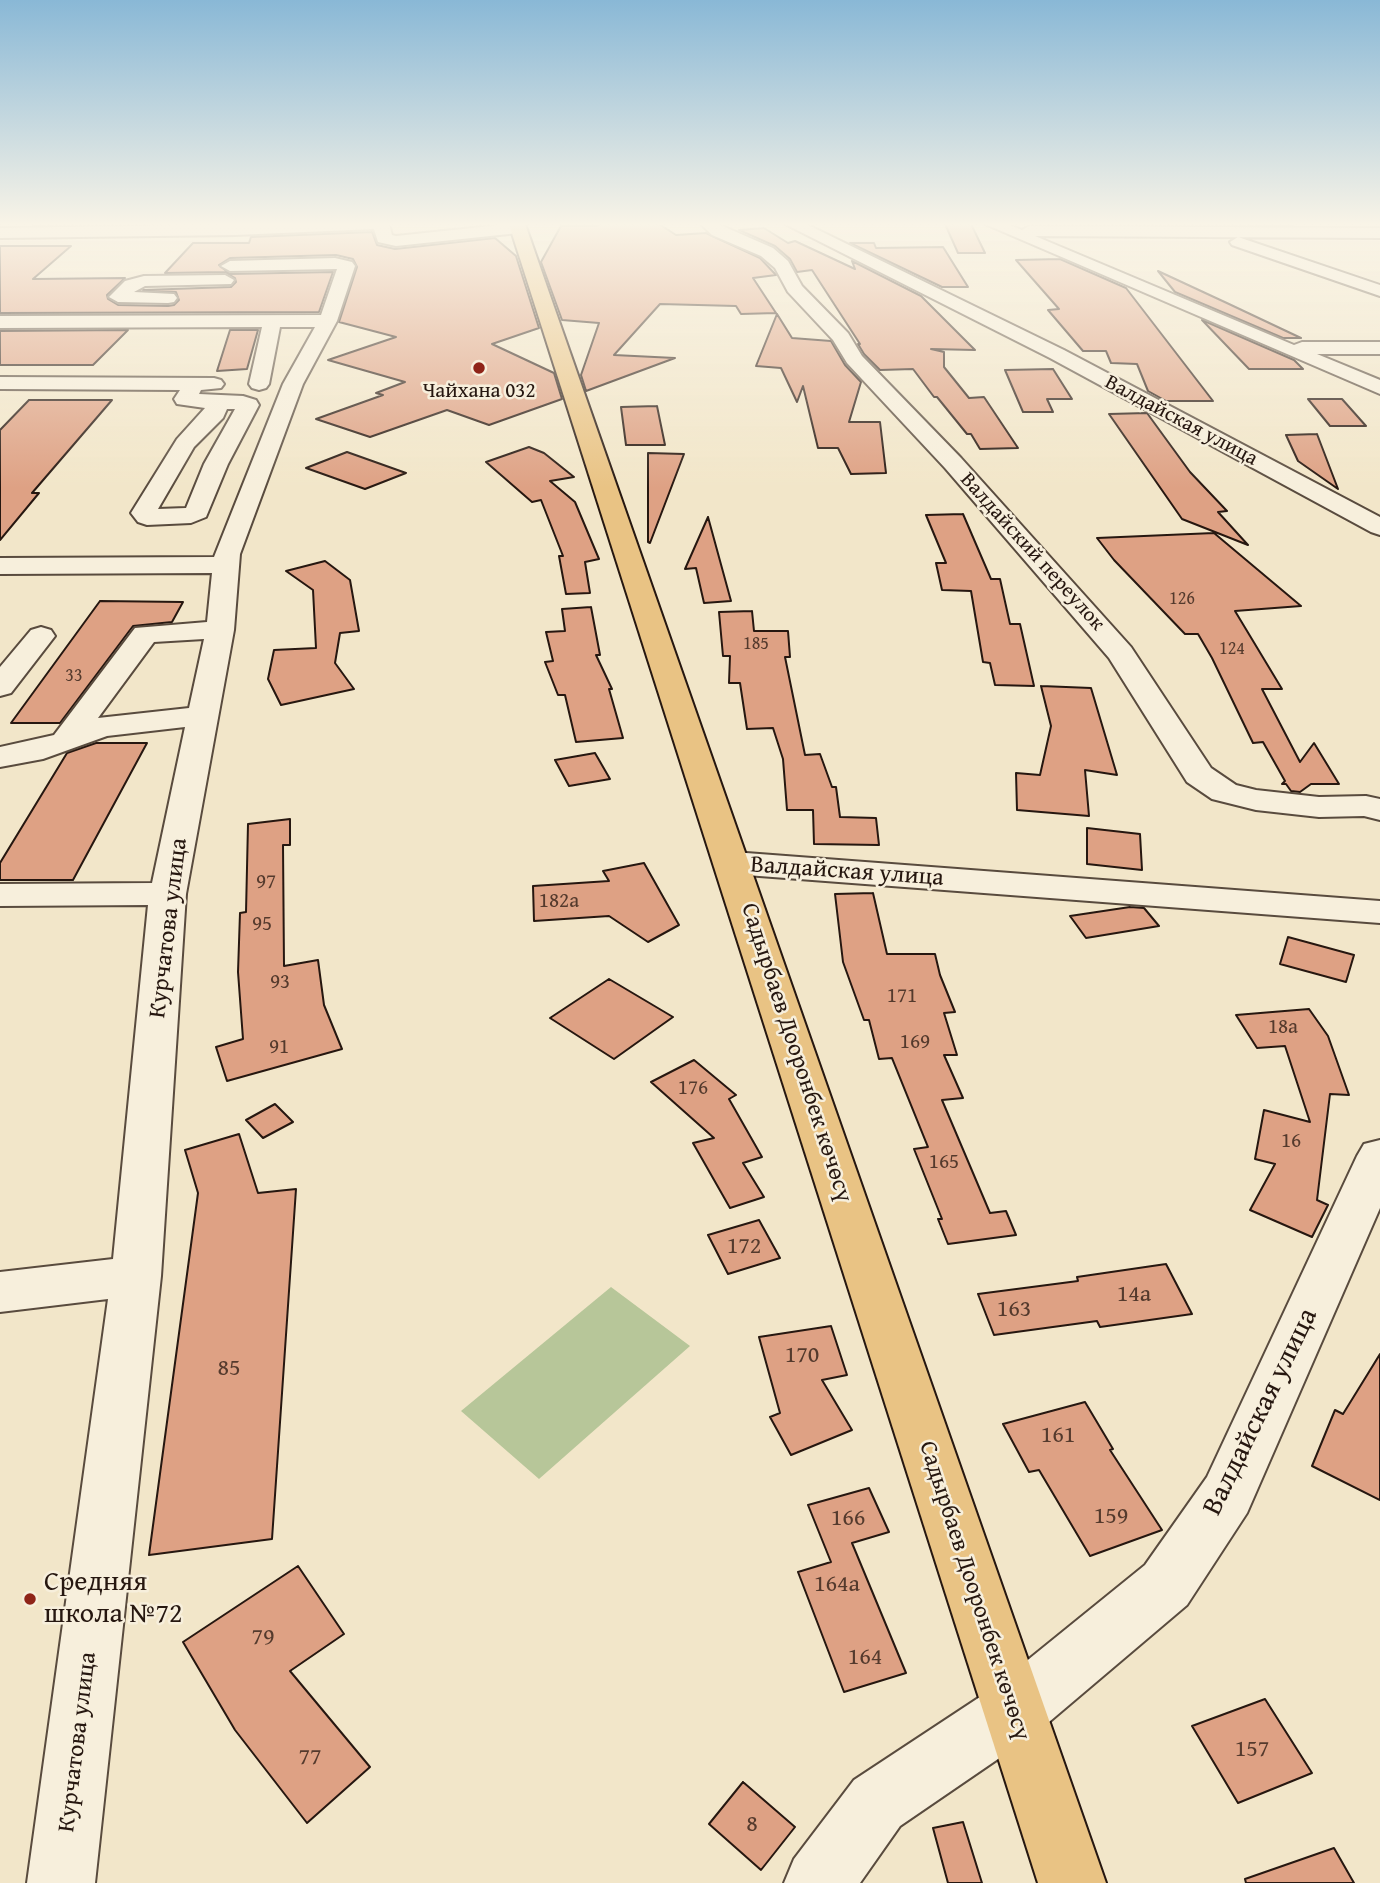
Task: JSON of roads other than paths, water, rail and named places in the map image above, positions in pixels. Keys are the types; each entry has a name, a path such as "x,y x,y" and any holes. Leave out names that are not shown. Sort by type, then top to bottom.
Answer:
{"main road":[{"name":"Садырбаев Дооронбек көчөсү","path":"547,312 1072,1883"}],"street":[{"path":"0,340 13,331 144,312"},
{"path":"246,312 272,322 328,321"},
{"name":"Курчатова улица","path":"61,1883 136,1276 168,894 220,630 227,554 276,384 328,321 331,312"},
{"name":"Валдайский переулок","path":"817,312 841,337 854,359 953,463 1121,653 1199,775 1224,792 1256,800 1320,807 1366,806 1380,810"},
{"name":"Валдайская улица","path":"971,312 1057,354 1380,527"},
{"path":"1200,312 1380,388"},
{"path":"0,383 276,384 272,322"},
{"path":"1283,348 1380,348"},
{"path":"198,359 185,399 214,403 243,402 248,405 216,464 197,512 191,516 147,517 143,513 185,444 215,413 217,405 214,403"},
{"path":"0,566 226,565"},
{"path":"65,742 145,634 220,630"},
{"path":"0,687 41,636"},
{"path":"1,758 32,752 98,728 122,723 203,716"},
{"name":"Валдайская улица","path":"733,863 1380,912"},
{"path":"0,895 168,894"},
{"name":"Валдайская улица","path":"818,1883 877,1803 1014,1711 1166,1585 1227,1495 1380,1156"},
{"path":"0,1292 136,1276"}],"place":[{"name":"Чайхана 032","path":"479,368"},
{"name":"Средняя школа №72","path":"30,1599"}]}
